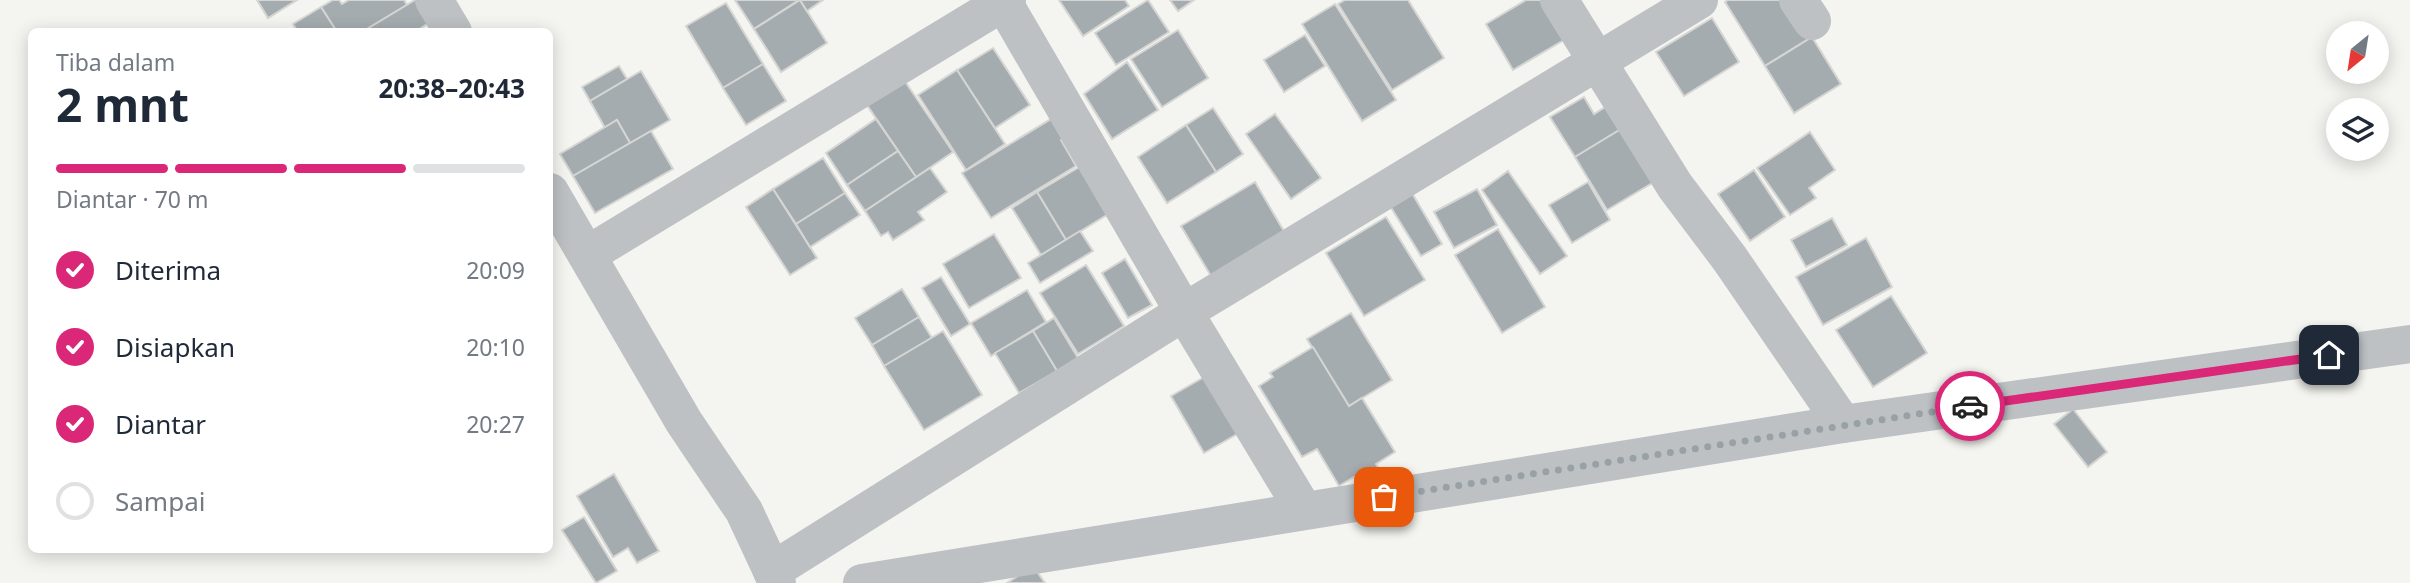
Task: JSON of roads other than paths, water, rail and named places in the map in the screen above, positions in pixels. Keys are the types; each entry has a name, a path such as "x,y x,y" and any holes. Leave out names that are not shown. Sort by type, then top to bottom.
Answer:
{"street":[{"path":"434,0 451,28"},
{"path":"1559,0 1675,186 1730,259 1843,424"},
{"path":"553,197 684,422 744,510 774,577 1184,312 1699,0"},
{"path":"587,255 1004,1 1184,312 1303,509"},
{"path":"862,583 1303,509 1843,424 2410,344"}]}
